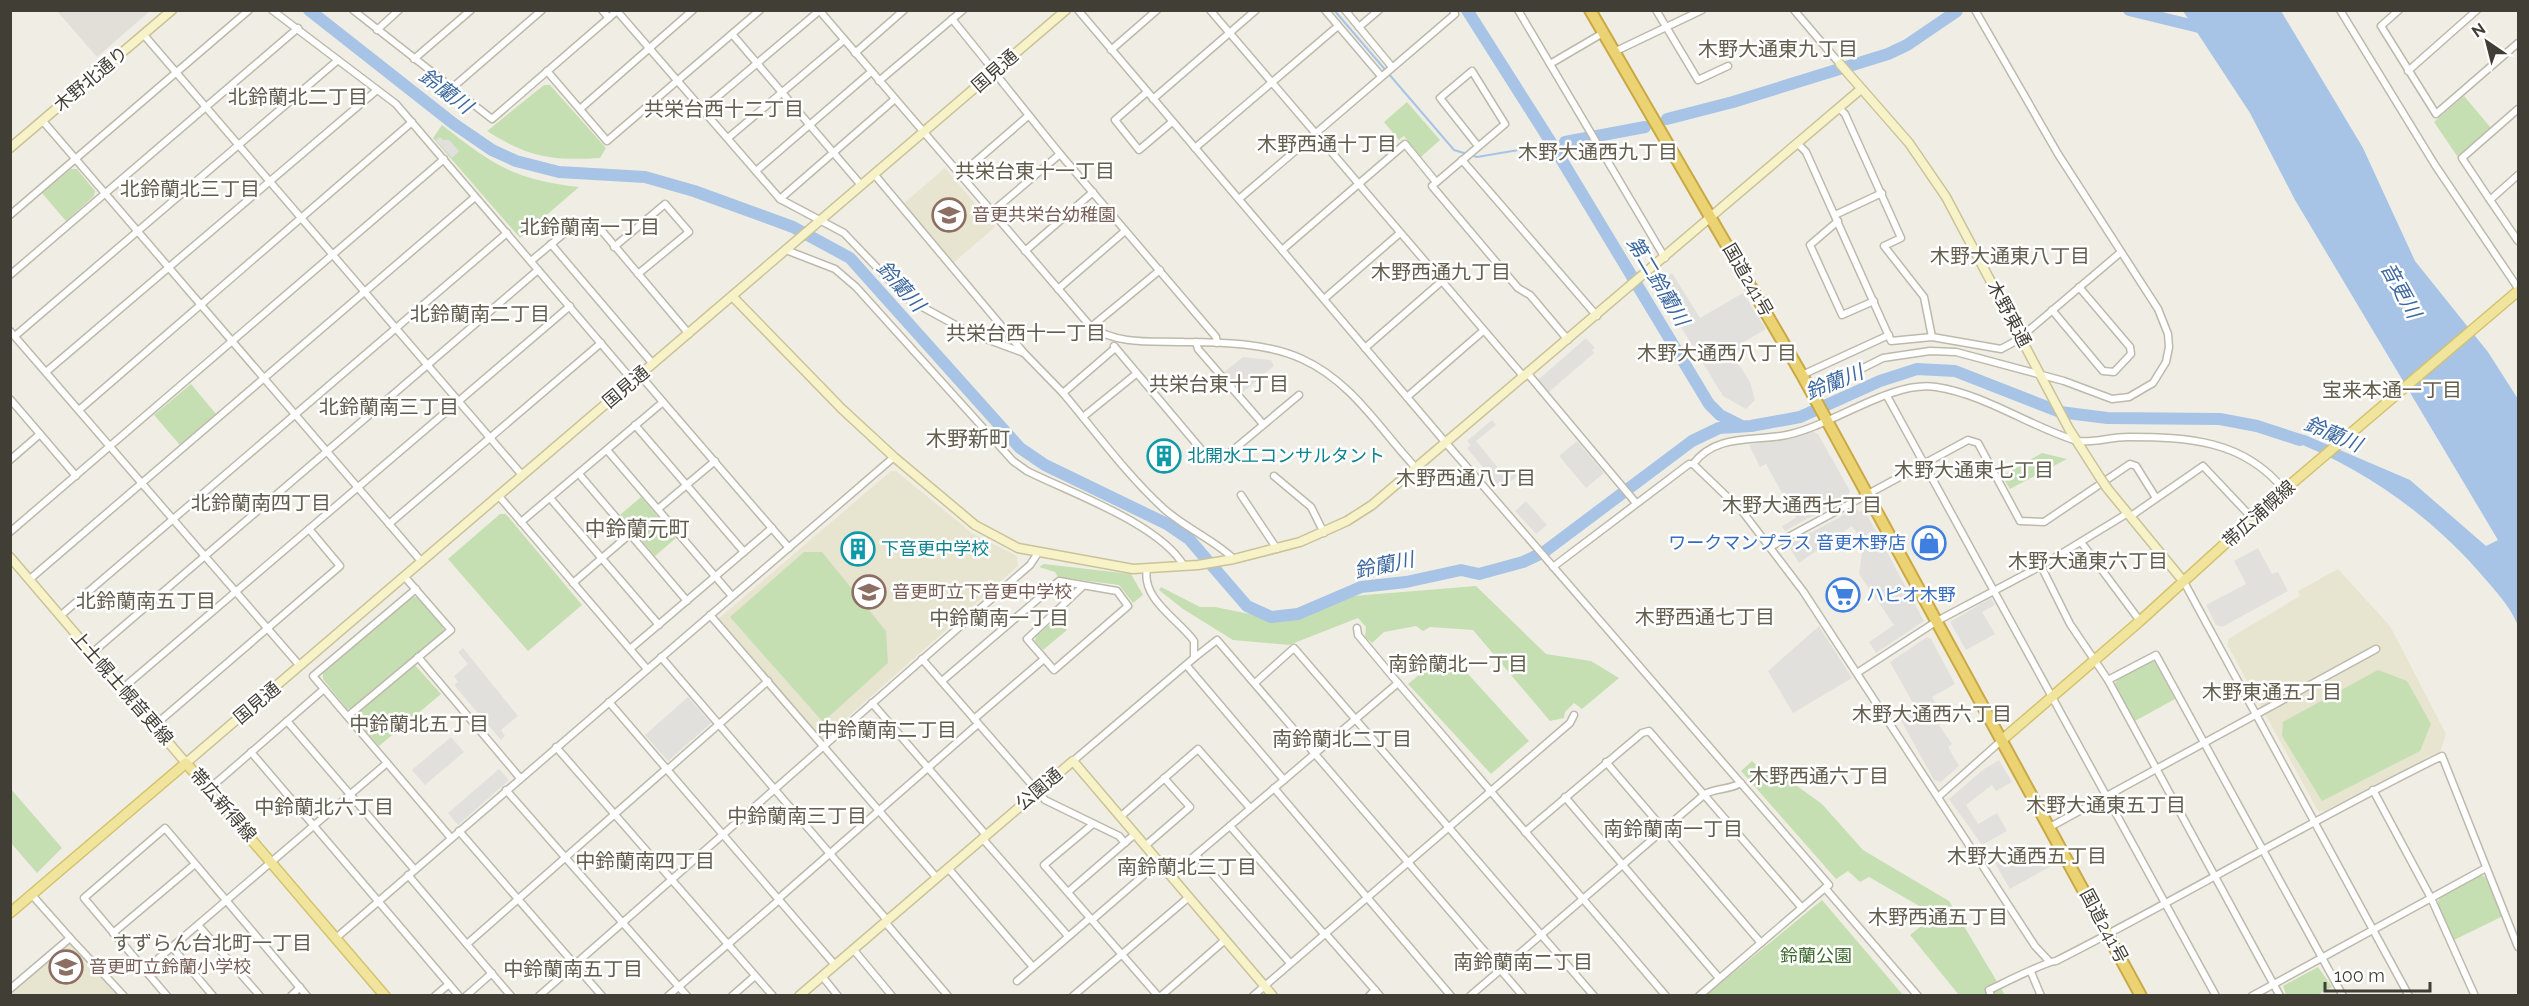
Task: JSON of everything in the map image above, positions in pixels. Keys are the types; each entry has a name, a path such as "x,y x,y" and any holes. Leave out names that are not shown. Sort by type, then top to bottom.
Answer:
{"highway":[{"name":"国道241号","path":"1590,10 1713,217 1814,395 2141,996"}],"main road":[{"name":"帯広浦幌線","path":"2002,740 2096,660 2288,487 2516,292"},
{"name":"帯広新得線","path":"10,913 186,763 336,938 380,994"}],"street":[{"name":"木野北通り","path":"10,148 172,10"},
{"path":"10,215 249,10"},
{"path":"272,10 396,104 601,343 663,402 789,548"},
{"path":"354,10 492,119 618,11 780,199 816,224 832,226 856,243 906,298 970,333 1024,353"},
{"path":"378,30 399,10"},
{"path":"414,59 471,10"},
{"path":"452,88 542,10"},
{"path":"602,10 609,18"},
{"path":"580,109 693,10"},
{"path":"547,71 607,141 760,10"},
{"path":"855,53 904,10"},
{"path":"879,81 963,10"},
{"name":"国見通","path":"186,763 1066,10"},
{"path":"1078,10 1532,544 1829,885 1699,996"},
{"path":"1111,50 1157,10"},
{"path":"1210,10 1483,331 1526,375 1636,503"},
{"path":"1153,99 1256,10"},
{"path":"1325,10 1381,76"},
{"path":"1345,10 1392,67"},
{"path":"1359,27 1379,10"},
{"path":"1239,199 1455,14 1453,10"},
{"path":"1518,10 1665,258"},
{"path":"1656,10 1698,80 1728,66"},
{"path":"1614,52 1702,10"},
{"path":"1794,10 1843,67"},
{"path":"1814,395 1883,358 1915,351 1956,352 2042,376 2112,399 2129,397 2142,391 2159,375 2169,347 2165,324 2058,154 1975,10"},
{"path":"2340,10 2516,292"},
{"path":"2399,10 2381,26 2436,114 2518,43"},
{"path":"2408,71 2477,10"},
{"path":"703,109 819,11 1091,327 1113,339 1196,342 1276,350 1315,366 1355,396 1417,469"},
{"path":"952,19 1028,116 1216,337 1217,344"},
{"path":"1195,148 1338,26"},
{"path":"10,275 298,28"},
{"path":"1550,64 1603,33"},
{"path":"732,34 861,185"},
{"path":"144,35 522,475"},
{"path":"728,138 844,40"},
{"path":"300,666 13,333 338,60"},
{"name":"木野東通","path":"1843,67 1909,143 1946,197 2069,429 2107,488 2184,582"},
{"path":"1478,146 1440,99 1473,71 1505,124 1432,186 1518,288 1530,295 1568,340"},
{"path":"756,171 871,72"},
{"path":"733,297 842,409 894,457 975,525 1018,548 1096,564 1147,569 1198,565 1234,559 1277,549 1324,533 1372,505 1799,145 1862,89"},
{"path":"46,372 377,90"},
{"path":"1147,92 1114,120 1139,150 1172,122"},
{"path":"780,199 895,99"},
{"path":"1840,109 1845,114 1901,238 1884,246 1924,297 1932,337"},
{"path":"2518,109 2462,158 2518,241"},
{"path":"960,176 1028,116"},
{"path":"42,120 421,561"},
{"path":"79,410 412,122"},
{"path":"1282,249 1405,144 1436,182"},
{"path":"1799,145 1806,153 1891,341 1932,337 2001,349 2014,342"},
{"path":"992,212 1060,154"},
{"path":"10,532 444,159"},
{"path":"1462,160 1597,316"},
{"path":"874,174 1024,353 1063,393 1143,488 1166,510 1222,547 1234,559"},
{"path":"2490,200 2518,176"},
{"path":"1025,251 1093,192"},
{"path":"1874,301 1842,315 1809,244 1836,218 1882,193"},
{"path":"30,579 475,197"},
{"path":"614,246 665,204 689,232 638,274"},
{"path":"531,261 579,221 597,225 689,334"},
{"path":"1058,289 1125,231"},
{"path":"60,616 507,233"},
{"path":"1324,299 1400,233"},
{"path":"551,244 653,364"},
{"path":"786,250 835,269 856,286 1013,461 1027,471 1154,533 1178,555 1184,566"},
{"path":"2028,331 2121,252"},
{"path":"92,653 538,270"},
{"path":"1091,327 1160,270"},
{"path":"1365,348 1442,281"},
{"path":"2052,310 2103,371 2114,372 2131,354 2130,346 2079,287"},
{"path":"123,688 570,306"},
{"path":"1407,397 1483,331"},
{"path":"1802,375 1889,335"},
{"path":"1113,339 1114,349 1210,460 1220,461 1299,395"},
{"path":"1196,342 1197,349 1263,424"},
{"path":"389,524 601,343"},
{"path":"1063,393 1114,349"},
{"path":"1083,417 1136,374"},
{"path":"1553,567 1689,464 1694,464 1702,453 1721,443 1783,436 1826,418 1918,387 1935,386 2077,441 2096,443 2125,437 2226,446 2259,465 2288,487"},
{"path":"1887,396 2216,996"},
{"path":"10,399 76,476"},
{"path":"521,522 663,402"},
{"path":"635,425 744,552"},
{"path":"10,460 40,434"},
{"path":"1770,547 1968,440 1978,443 2020,521 2044,522 2130,464 2136,466 2157,498"},
{"path":"607,450 732,596"},
{"path":"336,938 894,457"},
{"path":"658,509 715,461"},
{"path":"1694,464 1742,511 1770,547 1857,673 2036,946 2049,961"},
{"path":"1857,673 1937,621 2041,566 2129,515 2203,466 2253,519"},
{"path":"579,474 687,601"},
{"path":"1274,476 1311,507 1324,533"},
{"path":"498,495 647,669"},
{"path":"1241,495 1277,549"},
{"path":"550,498 658,625"},
{"path":"630,650 772,528"},
{"path":"154,725 340,566 309,529"},
{"path":"573,583 630,534"},
{"path":"2081,542 2140,621"},
{"path":"539,996 1030,565 1038,553"},
{"name":"上士幌士幌音更線","path":"10,557 186,763"},
{"path":"2041,566 2070,624 2108,680 2280,996"},
{"path":"1147,569 1148,588 1153,597 1194,641 1194,658"},
{"path":"348,716 451,630 404,576"},
{"path":"942,681 1059,580 1082,587 1114,589 1128,606 1054,670 1027,639 1082,587"},
{"path":"2184,582 2409,996"},
{"path":"416,590 313,676 451,838"},
{"path":"710,615 937,878"},
{"path":"1357,628 1358,635 1398,683 1666,996"},
{"path":"1073,761 1216,640 1523,996"},
{"path":"1255,683 1294,648 1594,996"},
{"path":"2050,827 2376,649"},
{"path":"2108,680 2156,655 2343,996"},
{"path":"418,657 520,778"},
{"path":"661,657 830,852 948,996"},
{"path":"922,659 1036,792 1045,800 1119,836 1125,843"},
{"path":"668,996 928,768 1044,659"},
{"path":"1187,666 1284,780"},
{"path":"467,944 768,681"},
{"path":"1171,876 1398,683"},
{"path":"209,789 324,689"},
{"path":"609,702 835,965"},
{"path":"872,703 1068,936"},
{"path":"1253,996 1570,723 1574,716"},
{"path":"287,721 414,869"},
{"path":"1525,831 1606,762 1642,733 1649,731 1802,908"},
{"path":"1938,797 2002,740"},
{"path":"556,747 772,996"},
{"path":"1120,816 1198,749 1250,808"},
{"path":"251,752 459,996"},
{"path":"1991,996 1989,990 2031,972 2049,961 2056,962 2109,935 2373,790 2442,756 2518,946"},
{"name":"公園通","path":"799,996 1073,761 1273,996"},
{"path":"1606,762 1761,943"},
{"path":"146,970 387,763"},
{"path":"1145,846 1190,807 1164,778"},
{"path":"1470,996 1705,794 1712,790 1734,788 1741,783"},
{"path":"1274,788 1450,996"},
{"path":"506,790 687,996"},
{"path":"2373,790 2431,898 2475,996"},
{"path":"1565,797 1719,978"},
{"path":"1093,824 1044,865 1159,996 1225,940"},
{"path":"1230,826 1377,993 1369,996"},
{"path":"167,996 84,898 165,828 307,996"},
{"path":"459,831 602,996"},
{"path":"1068,892 1135,834"},
{"path":"1196,855 1290,963"},
{"path":"1017,981 1159,862"},
{"path":"113,933 195,864"},
{"path":"948,868 1032,967"},
{"path":"2252,996 2486,868"},
{"path":"408,875 511,996"},
{"path":"1825,888 1918,996"},
{"path":"32,895 124,996"},
{"path":"1073,996 1189,897"},
{"path":"198,925 260,996"},
{"path":"10,989 70,938"},
{"path":"172,947 213,996"},
{"path":"853,950 892,996"},
{"path":"2031,972 2041,996"},
{"path":"466,996 492,973"},
{"path":"732,996 755,976"},
{"path":"822,976 838,996"},
{"path":"435,996 449,984"},
{"path":"291,996 300,987"}],"shaded area":[{"path":"57,11 150,11 97,57"},
{"path":"440,137 443,140 449,140 459,151 452,158 436,140"},
{"name":"音更共栄台幼稚園","path":"945,168 995,227 953,263 903,204"},
{"path":"1672,273 1700,318 1743,293 1766,329 1742,343 1741,350 1733,355 1750,382 1755,400 1746,409 1723,396 1655,284"},
{"path":"1586,338 1595,348 1592,350 1594,353 1549,392 1538,380"},
{"path":"1243,357 1271,360 1274,366 1241,394 1223,373"},
{"path":"1492,420 1496,425 1476,441 1507,479 1518,470 1521,473 1501,489 1467,448 1471,445 1467,441"},
{"path":"1812,431 1818,434 1850,491 1848,496 1785,531 1782,526 1796,518 1766,464 1760,467 1749,445"},
{"path":"1577,441 1604,473 1586,488 1559,456"},
{"name":"音更町立下音更中学校","path":"891,471 896,471 972,533 1017,556 1018,566 823,739 718,619"},
{"path":"1526,501 1547,525 1536,534 1515,511"},
{"path":"1857,508 1859,512 1864,509 1924,621 1876,653 1869,642 1894,625 1859,574 1862,552 1867,548 1852,526 1799,563 1788,545"},
{"path":"2258,548 2272,574 2278,572 2288,591 2222,627 2216,625 2206,605 2246,584 2234,561"},
{"path":"2338,569 2390,626 2446,734 2440,753 2324,811 2318,811 2228,646 2228,639 2300,596 2298,591"},
{"path":"1991,598 1995,605 1982,612 1995,634 1966,650 1950,622"},
{"path":"1819,626 1852,678 1793,713 1768,671"},
{"path":"1927,637 1931,639 1955,684 1932,697 1945,721 1939,725 1952,744 1948,747 1959,766 1941,782 1934,780 1899,717 1915,707 1890,662"},
{"path":"463,648 518,716 501,730 505,736 501,740 454,685 458,682 454,676 468,664 458,652"},
{"path":"688,697 711,723 668,761 645,735"},
{"path":"451,737 464,752 425,785 412,770"},
{"path":"1999,760 2012,782 1996,791 1992,785 1966,805 1978,824 1997,813 2007,831 1982,845 1949,799 1984,769"},
{"path":"499,769 509,780 458,825 448,813"},
{"path":"2037,850 2043,861 2054,855 2058,862 2010,889 1994,862 2003,857 2009,866"},
{"name":"音更町立鈴蘭小学校","path":"69,942 118,995 11,996 10,992"}],"green space":[{"path":"544,85 550,85 606,148 600,158 554,158 528,152 487,131"},
{"path":"2464,96 2491,128 2457,156 2434,122"},
{"path":"1407,102 1440,140 1421,157 1404,136 1399,140 1384,122"},
{"path":"442,125 490,160 520,175 579,187 520,238 433,138"},
{"path":"71,169 77,169 95,191 94,196 66,221 42,193"},
{"path":"191,384 216,414 180,445 154,415"},
{"path":"2042,453 2067,459 2010,489 2002,476"},
{"path":"641,497 676,538 655,556 620,515"},
{"path":"500,514 506,514 582,605 528,651 448,559"},
{"path":"804,552 822,552 886,631 888,663 823,722 730,617"},
{"path":"1044,564 1131,574 1143,595 1133,603 1119,585 1058,577 1055,572 1039,567"},
{"path":"1476,586 1546,654 1591,661 1619,678 1582,709 1574,703 1565,712 1564,718 1550,721 1473,630 1430,627 1423,631 1416,626 1384,632 1372,643 1365,637 1366,627 1358,618 1289,645 1233,640 1183,609 1159,590 1161,587 1200,607 1215,607 1284,621 1353,596"},
{"path":"412,597 417,597 444,631 353,708 347,709 323,679 323,673"},
{"path":"1056,619 1067,630 1043,650 1035,641 1036,636"},
{"path":"1442,656 1459,664 1529,741 1491,774 1408,684"},
{"path":"2150,661 2155,662 2175,699 2135,721 2115,684 2117,680"},
{"path":"414,664 441,694 379,746 354,718 355,713"},
{"path":"2378,670 2407,681 2431,724 2420,751 2322,801 2282,736 2283,722"},
{"path":"1752,761 1763,771 1772,768 1822,804 1863,850 1949,901 2005,995 1959,995 1910,935 1931,918 1921,907 1869,877 1860,882 1848,871 1836,879 1741,771"},
{"path":"10,788 62,848 37,873 11,843"},
{"path":"2481,875 2485,877 2503,916 2454,940 2437,903 2440,897"},
{"name":"鈴蘭公園","path":"1822,900 1903,995 1706,995"},
{"path":"2318,967 2332,987 2317,995 2286,995 2283,986"}],"water":[{"name":"音更川","path":"2183,11 2281,11 2363,148 2415,261 2488,352 2518,399 2518,626 2500,597 2467,558 2421,516 2396,497 2343,464 2287,439 2285,433 2305,435 2410,480 2486,546 2498,540 2295,200 2250,113"}],"waterway":[{"name":"鈴蘭川","path":"309,10 454,124 492,150 516,161 559,172 645,177 694,191 793,227 850,258 1020,448 1045,465 1167,524 1189,539 1247,606 1271,617 1298,614 1361,587 1406,582 1461,570 1479,574 1523,562 1544,552 1692,441 1719,428 1751,426 1800,417 1880,381 1917,369 1955,371 2060,412 2107,418 2220,419 2257,426 2300,440"},
{"path":"1334,10 1454,150 1477,157 1536,147"},
{"name":"第二鈴蘭川","path":"1467,10 1552,144 1709,404 1720,415 1740,425"},
{"name":"第二鈴蘭川","path":"2129,10 2207,29"},
{"name":"第二鈴蘭川","path":"1667,119 1733,102 1888,54 1907,45 1957,11"},
{"name":"第二鈴蘭川","path":"1565,142 1645,127"}],"place":[{"name":"音更共栄台幼稚園","path":"949,215"},
{"name":"北開水工コンサルタント","path":"1164,456"},
{"name":"ワークマンプラス 音更木野店","path":"1929,543"},
{"name":"下音更中学校","path":"858,549"},
{"name":"音更町立下音更中学校","path":"869,592"},
{"name":"ハピオ木野","path":"1843,595"},
{"name":"音更町立鈴蘭小学校","path":"66,967"}],"district":[{"name":"木野大通東九丁目","path":"1778,49"},
{"name":"北鈴蘭北二丁目","path":"298,97"},
{"name":"共栄台西十二丁目","path":"724,109"},
{"name":"木野西通十丁目","path":"1327,144"},
{"name":"木野大通西九丁目","path":"1598,152"},
{"name":"共栄台東十一丁目","path":"1035,171"},
{"name":"北鈴蘭北三丁目","path":"190,189"},
{"name":"北鈴蘭南一丁目","path":"590,227"},
{"name":"木野大通東八丁目","path":"2010,256"},
{"name":"木野西通九丁目","path":"1441,272"},
{"name":"北鈴蘭南二丁目","path":"480,314"},
{"name":"共栄台西十一丁目","path":"1026,333"},
{"name":"木野大通西八丁目","path":"1717,353"},
{"name":"共栄台東十丁目","path":"1219,384"},
{"name":"宝来本通一丁目","path":"2392,390"},
{"name":"北鈴蘭南三丁目","path":"389,407"},
{"name":"木野新町","path":"968,439"},
{"name":"木野大通東七丁目","path":"1974,470"},
{"name":"木野西通八丁目","path":"1466,478"},
{"name":"北鈴蘭南四丁目","path":"261,503"},
{"name":"木野大通西七丁目","path":"1802,505"},
{"name":"中鈴蘭元町","path":"637,529"},
{"name":"木野大通東六丁目","path":"2088,561"},
{"name":"北鈴蘭南五丁目","path":"146,601"},
{"name":"木野西通七丁目","path":"1705,617"},
{"name":"中鈴蘭南一丁目","path":"999,618"},
{"name":"南鈴蘭北一丁目","path":"1458,664"},
{"name":"木野東通五丁目","path":"2272,692"},
{"name":"木野大通西六丁目","path":"1932,714"},
{"name":"中鈴蘭北五丁目","path":"419,724"},
{"name":"中鈴蘭南二丁目","path":"887,730"},
{"name":"南鈴蘭北二丁目","path":"1342,739"},
{"name":"木野西通六丁目","path":"1819,776"},
{"name":"木野大通東五丁目","path":"2106,805"},
{"name":"中鈴蘭北六丁目","path":"324,807"},
{"name":"中鈴蘭南三丁目","path":"797,816"},
{"name":"南鈴蘭南一丁目","path":"1673,829"},
{"name":"木野大通西五丁目","path":"2027,856"},
{"name":"中鈴蘭南四丁目","path":"645,861"},
{"name":"南鈴蘭北三丁目","path":"1187,867"},
{"name":"木野西通五丁目","path":"1938,917"},
{"name":"すずらん台北町一丁目","path":"212,943"},
{"name":"南鈴蘭南二丁目","path":"1523,962"},
{"name":"中鈴蘭南五丁目","path":"573,969"}]}
